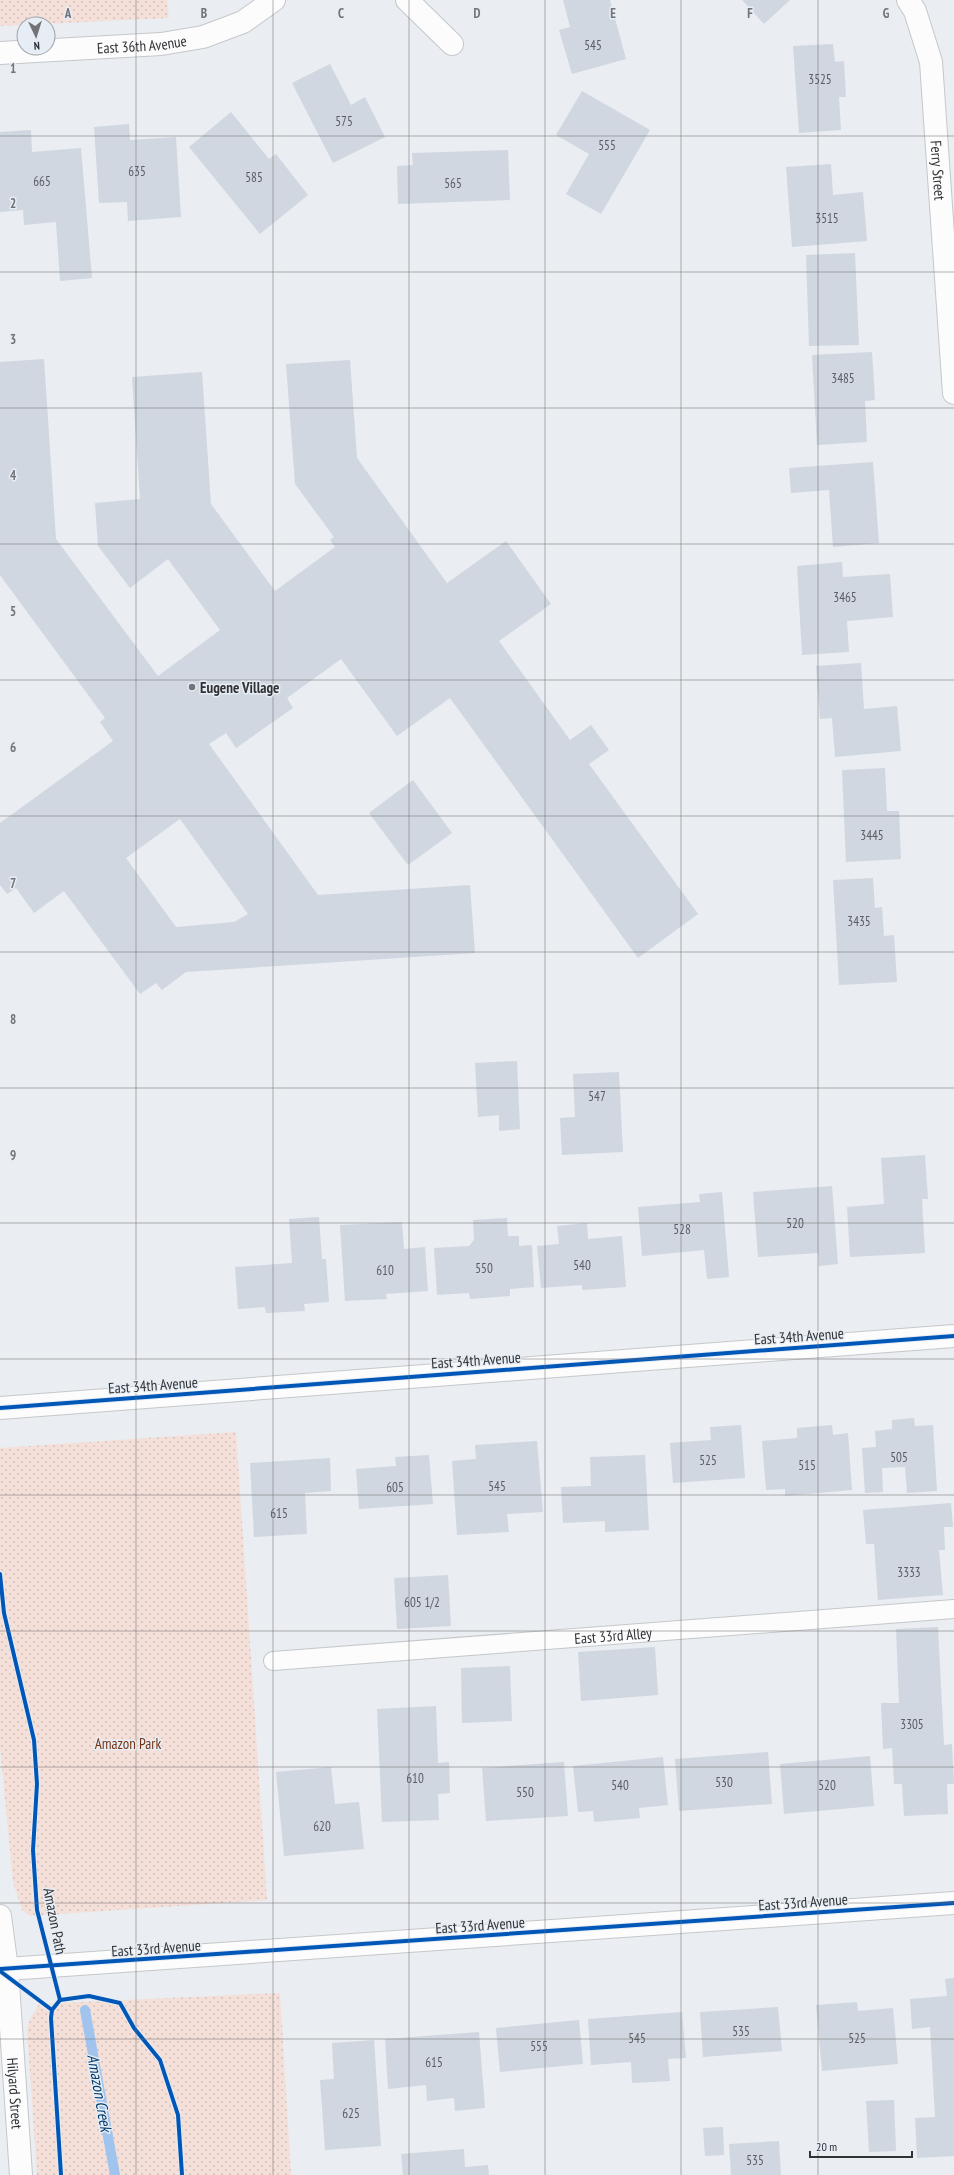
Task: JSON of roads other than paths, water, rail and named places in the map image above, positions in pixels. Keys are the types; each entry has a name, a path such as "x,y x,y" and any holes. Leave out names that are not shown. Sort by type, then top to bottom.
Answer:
{"street":[{"name":"East 36th Avenue","path":"0,52 161,44 203,36 243,22 274,0"},
{"path":"407,0 452,44"},
{"name":"Ferry Street","path":"908,0 915,11 931,62 954,392"},
{"name":"East 34th Avenue","path":"0,1408 954,1336"},
{"name":"East 33rd Avenue","path":"3,1969 954,1903"},
{"name":"Hilyard Street","path":"0,1916 3,1969 21,2175"}],"lane":[{"name":"East 33rd Alley","path":"273,1661 954,1609"}],"waterway":[{"name":"Amazon Creek","path":"85,2010 115,2175"}],"place":[{"name":"Eugene Village","path":"192,687"}],"park label":[{"name":"Amazon Park","path":"128,1743"}]}
